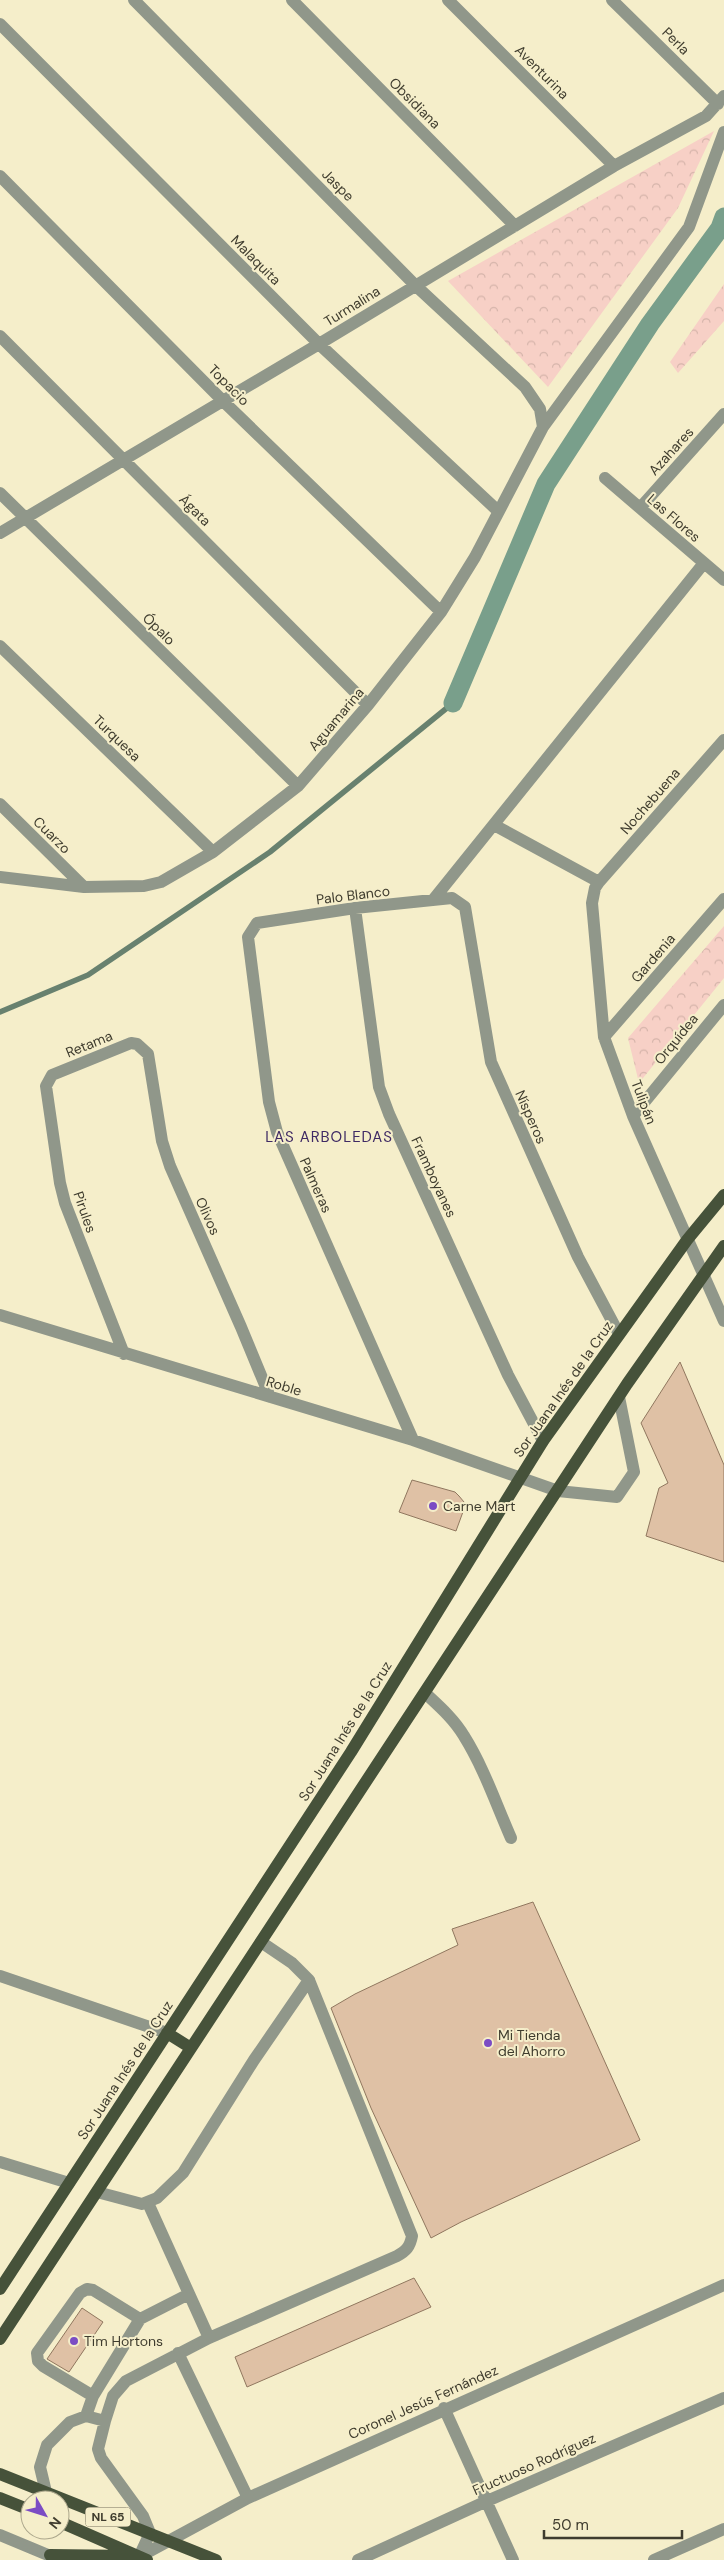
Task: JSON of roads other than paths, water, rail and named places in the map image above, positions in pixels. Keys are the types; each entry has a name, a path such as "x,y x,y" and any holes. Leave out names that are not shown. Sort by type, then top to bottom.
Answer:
{"main road":[{"name":"Sor Juana Inés de la Cruz","path":"0,2289 351,1752 543,1441 687,1240 724,1195"},
{"path":"0,2339 619,1397 702,1274 724,1246"},
{"path":"167,2033 192,2048"},
{"path":"0,2464 23,2483"},
{"name":"NL 65","path":"0,2474 41,2490"},
{"path":"0,2498 20,2506"},
{"name":"NL 65","path":"70,2501 216,2560"},
{"name":"NL 65","path":"70,2526 143,2558"},
{"path":"55,2558 143,2558"}],"street":[{"name":"Jaspe","path":"134,0 415,284 525,387 540,410 543,427"},
{"name":"Obsidiana","path":"292,0 515,226"},
{"name":"Aventurina","path":"448,0 614,166"},
{"name":"Perla","path":"612,0 721,100"},
{"name":"Malaquita","path":"0,24 319,344 498,511"},
{"name":"Turmalina","path":"0,533 614,166 706,116 721,100"},
{"name":"Aguamarina","path":"0,877 84,887 144,886 161,882 213,852 298,786 368,706 441,612 475,557 543,427 689,227 724,132"},
{"name":"Topacio","path":"0,176 223,401 441,612"},
{"name":"Ágata","path":"0,336 368,706"},
{"name":"Azahares","path":"640,508 724,414"},
{"name":"Las Flores","path":"605,478 723,578"},
{"name":"Ópalo","path":"0,493 298,786"},
{"path":"433,900 704,563"},
{"name":"Turquesa","path":"0,646 213,852"},
{"name":"Nochebuena","path":"599,882 724,740"},
{"name":"Cuarzo","path":"0,804 84,887"},
{"path":"494,824 599,882"},
{"name":"Tulipán","path":"599,882 595,888 592,903 604,1037 633,1116 724,1321"},
{"name":"Palo Blanco","path":"253,927 257,923 355,908 452,898 458,900"},
{"name":"Gardenia","path":"604,1037 724,899"},
{"name":"Nísperos","path":"458,900 465,907 491,1062 578,1257 619,1334"},
{"name":"Framboyanes","path":"355,908 379,1086 389,1114 508,1375 543,1441"},
{"name":"Palmeras","path":"253,927 248,937 249,947 269,1102 278,1132 413,1440"},
{"name":"Orquídea","path":"633,1116 724,1005"},
{"name":"Retama","path":"52,1075 131,1043 137,1044"},
{"name":"Olivos","path":"137,1044 148,1054 162,1141 170,1166 270,1397"},
{"name":"Pirules","path":"52,1075 46,1086 60,1183 74,1230 124,1354"},
{"name":"Roble","path":"0,1315 413,1440 558,1491 617,1497 634,1472 619,1397"},
{"path":"425,1693 450,1717 464,1735 478,1761 511,1838"},
{"path":"143,2558 150,2533 143,2516 101,2458 98,2449 104,2421 113,2396 126,2381 178,2353 397,2256 407,2250 411,2243 412,2236 309,1980 292,1963 261,1942"},
{"path":"0,1976 167,2033"},
{"path":"97,2192 142,2204 148,2203 168,2190 183,2173 254,2060 309,1980"},
{"path":"0,2162 69,2183"},
{"path":"148,2203 209,2338"},
{"name":"Coronel Jesús Fernández","path":"143,2558 167,2540 248,2498 444,2408 724,2285"},
{"path":"93,2396 43,2366 38,2361 36,2353 80,2293 87,2289 93,2290 140,2319"},
{"path":"86,2416 93,2396 140,2319 189,2294"},
{"path":"178,2353 248,2498"},
{"name":"Fructuoso Rodríguez","path":"358,2560 487,2501 724,2398"},
{"path":"444,2408 513,2560"},
{"path":"46,2490 40,2467 47,2445 70,2422 86,2416 104,2421"},
{"path":"654,2560 724,2529"},
{"path":"0,2535 55,2558"}],"waterway":[{"path":"453,703 546,484 650,324 720,228 724,217"},
{"path":"0,1012 88,975 270,852 453,703"}],"place":[{"name":"Carne Mart","path":"433,1506"},
{"name":"Mi Tienda del Ahorro","path":"488,2043"},
{"name":"Tim Hortons","path":"74,2341"}],"district":[{"name":"LAS ARBOLEDAS","path":"329,1137"}]}
